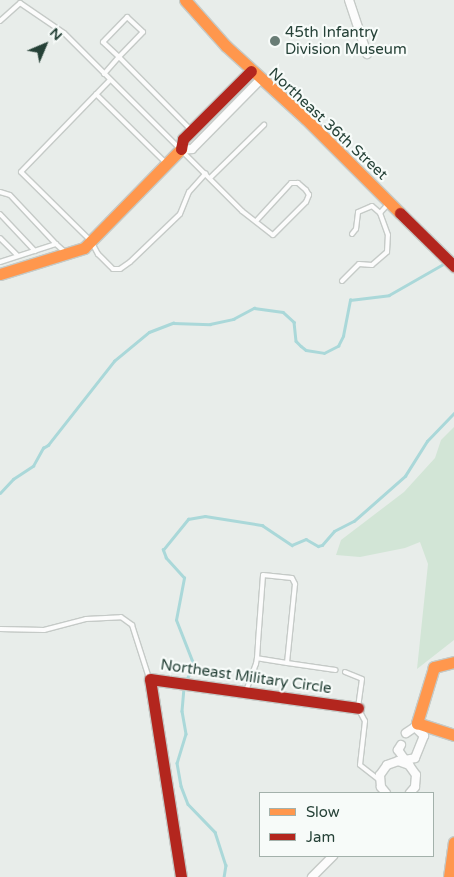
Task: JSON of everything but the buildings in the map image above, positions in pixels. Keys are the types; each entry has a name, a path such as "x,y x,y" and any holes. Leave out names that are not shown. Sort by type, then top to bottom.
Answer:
{"street":[{"name":"Northeast 36th Street","path":"185,0 260,80 306,119 454,266"},
{"path":"349,0 367,54"},
{"path":"0,274 84,248 181,150 183,139 251,71"},
{"path":"181,150 192,149 260,80"},
{"path":"406,733 416,725 434,667 454,662"},
{"name":"Northeast Military Circle","path":"181,877 150,679 358,708"},
{"path":"416,725 454,735"},
{"path":"386,792 380,781 387,765 415,758 424,736 416,725"},
{"path":"401,745 398,750 416,775 415,787 411,792"},
{"path":"449,877 454,842"},
{"path":"312,877 332,857"}],"lane":[{"path":"0,21 20,3 32,8 64,33 242,211 256,222 273,234 306,202 309,195 298,183 291,183 256,222"},
{"path":"104,74 119,57 143,32 127,17 103,42 119,57 192,130"},
{"path":"110,80 21,172 91,241 103,259 113,269 120,270 180,214 188,192 206,173"},
{"path":"96,94 167,164"},
{"path":"210,178 264,125"},
{"path":"2,191 66,254"},
{"path":"380,213 390,203"},
{"path":"342,281 359,264 372,265 387,252 388,235 380,213 372,206 358,212 356,229 352,234"},
{"path":"0,214 35,251"},
{"path":"0,238 18,256"},
{"path":"0,262 56,244"},
{"path":"245,692 256,658 262,575 292,578 295,584 287,663"},
{"path":"0,628 44,630 86,619 120,617 132,625 150,679"},
{"path":"256,658 336,670"},
{"path":"345,672 362,679 358,708 365,721 360,765 380,781"}],"green space":[{"path":"454,427 454,640 417,669 428,564 420,542 405,548 360,557 336,555 341,540 404,492 435,458 441,440"}],"waterway":[{"path":"0,493 13,479 33,466 43,448 48,445 114,361 149,332 173,323 210,324 233,319 254,308 283,312 294,322 296,341 306,350 324,353 338,346 343,336 350,300 389,295 445,263"},
{"path":"186,680 194,666 176,620 184,578 166,558 163,550 188,519 205,516 262,525 292,545 306,539 318,546 322,545 334,531 354,521 405,476 427,441 454,413"},
{"path":"184,688 182,711 186,734 177,763 181,786 188,804 215,832 226,865 224,877"}],"traffic: slow":[{"path":"185,0 226,46 306,119 400,213"},
{"path":"0,274 84,248 181,149"},
{"path":"454,662 434,667 417,723 454,735"},
{"path":"449,877 454,842"}],"traffic: jam":[{"path":"181,149 183,139 251,71"},
{"path":"400,213 454,266"},
{"path":"181,877 150,679 358,708"}],"place":[{"name":"45th Infantry Division Museum","path":"275,41"}]}
